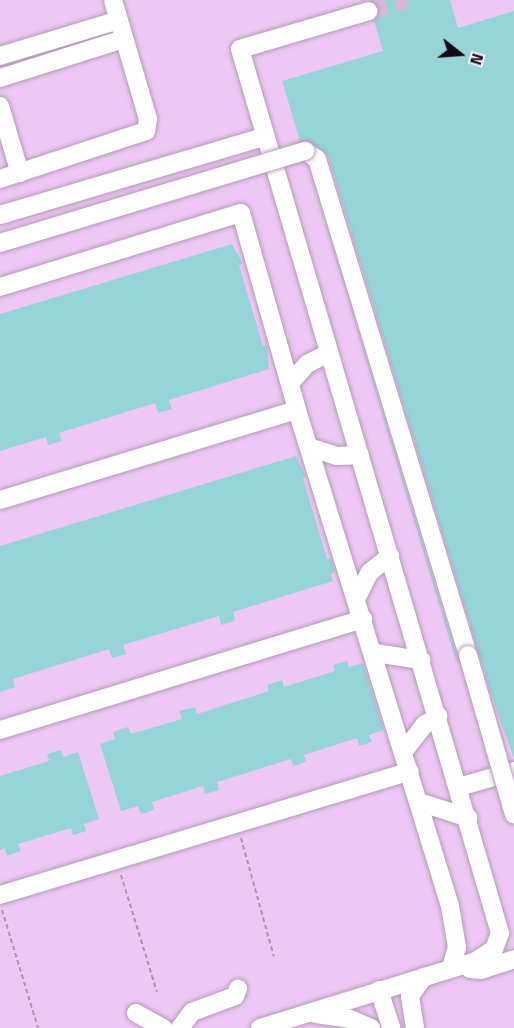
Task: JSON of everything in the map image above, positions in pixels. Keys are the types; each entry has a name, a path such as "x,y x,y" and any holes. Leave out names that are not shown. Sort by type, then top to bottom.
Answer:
{"street":[{"path":"0,179 146,130 148,118 113,0"},
{"path":"260,1028 485,956 498,942 500,925 240,49 369,11"},
{"path":"0,56 119,20"},
{"path":"0,78 124,39"},
{"path":"0,106 20,173"},
{"path":"0,215 266,136"},
{"path":"0,243 304,151 317,159 514,814"},
{"path":"0,287 241,213 297,410 375,653 455,931 456,955 451,968"},
{"path":"290,383 307,364 329,353"},
{"path":"0,500 297,410"},
{"path":"309,447 336,456 360,455"},
{"path":"357,599 370,572 390,556"},
{"path":"0,730 363,619"},
{"path":"375,653 422,660"},
{"path":"404,751 424,725 438,716"},
{"path":"0,895 410,771"},
{"path":"459,788 514,771"},
{"path":"419,802 469,818"},
{"path":"451,968 481,970 514,959"},
{"path":"415,1028 410,996 424,977"},
{"path":"180,1028 192,1012 235,996 238,989"},
{"path":"379,990 391,1028"},
{"path":"136,1013 164,1028"},
{"path":"302,1015 327,1014 371,1028"}],"path":[{"path":"237,823 274,957"},
{"path":"116,860 157,992"},
{"path":"0,904 38,1028"}],"shaded area":[{"path":"0,0 514,0 514,1028 0,1028"}],"building":[{"path":"371,0 450,0 458,28 514,11 514,758 492,697 328,156 311,142 300,141 282,81 383,51 374,21 380,8"},
{"path":"316,193 457,657 455,657"},
{"path":"232,244 243,264 239,265 263,346 267,345 269,369 169,400 172,409 158,413 155,403 59,433 62,441 48,445 46,437 0,451 0,314"},
{"path":"296,456 306,477 303,478 327,559 331,558 335,572 331,574 333,581 233,612 235,621 221,625 219,616 123,645 126,654 112,658 109,649 13,679 15,687 0,692 0,546"},
{"path":"347,661 349,667 363,663 384,730 369,735 372,742 359,746 357,738 304,755 306,762 293,766 291,759 217,782 219,790 205,794 203,786 152,802 154,810 141,814 138,806 121,811 100,744 115,739 113,732 128,727 131,734 182,719 179,711 195,707 197,714 269,691 267,685 282,680 284,687 335,671 333,665"},
{"path":"61,750 63,757 78,752 99,819 84,824 86,831 73,835 71,828 18,844 21,851 7,856 5,848 0,850 0,776 49,761 47,754"}],"tunnel":[{"path":"369,11 406,0"}]}
